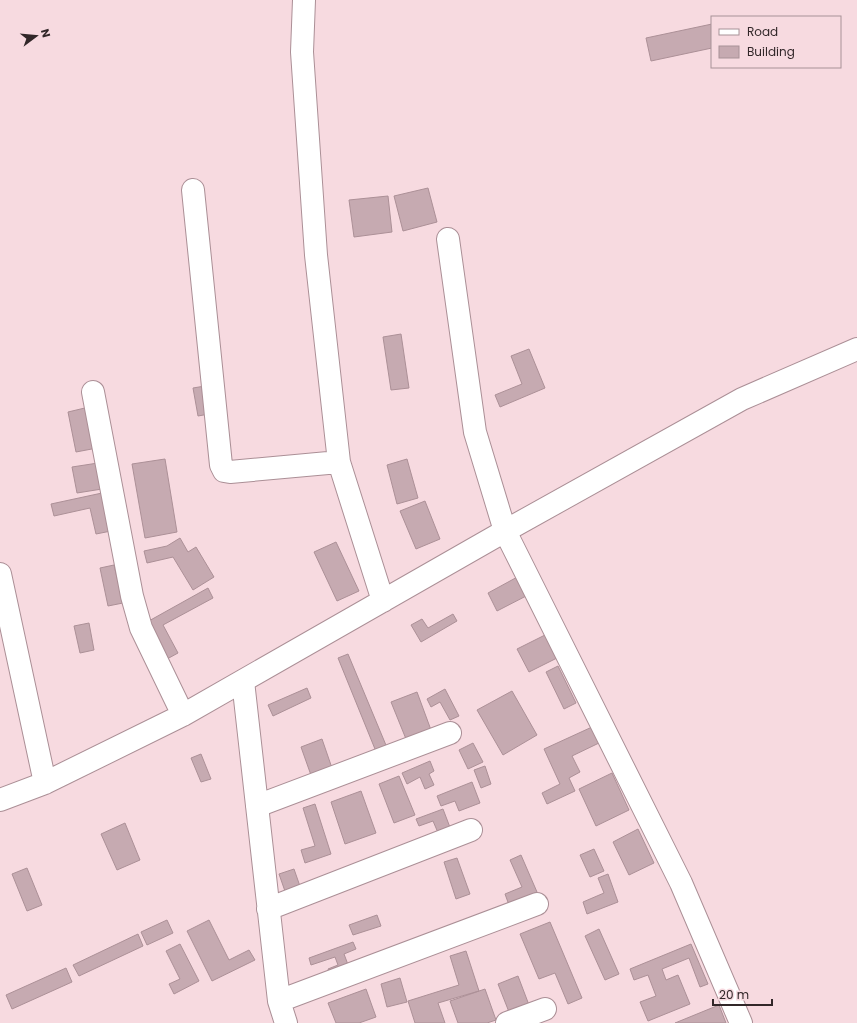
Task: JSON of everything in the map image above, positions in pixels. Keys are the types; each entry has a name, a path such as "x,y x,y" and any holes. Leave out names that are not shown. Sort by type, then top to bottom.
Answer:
{"street":[{"path":"304,0 302,52 316,255 339,462 383,601"},
{"path":"193,190 221,465 224,470 230,472 339,462"},
{"path":"448,239 475,432 505,530 681,883 741,1023"},
{"path":"0,800 45,783 183,715 505,530 742,399 857,349"},
{"path":"94,392 132,596 141,628 183,715"},
{"path":"0,574 45,783"},
{"path":"243,681 279,1000 286,1023"},
{"path":"257,806 450,733"},
{"path":"268,909 471,830"},
{"path":"279,1000 537,904"},
{"path":"507,1023 545,1009"}],"building":[{"path":"711,24 711,48 651,61 646,38"},
{"path":"428,188 437,222 403,231 394,196"},
{"path":"388,196 392,232 354,237 349,200"},
{"path":"401,334 409,388 391,390 383,337"},
{"path":"529,349 545,388 500,407 495,395 522,384 511,356"},
{"path":"205,386 209,414 198,416 193,388"},
{"path":"89,407 97,448 76,452 68,412"},
{"path":"165,459 177,532 145,538 132,464"},
{"path":"407,459 418,498 397,504 387,465"},
{"path":"98,463 102,489 77,493 72,467"},
{"path":"102,493 111,531 96,534 90,508 54,516 51,504"},
{"path":"425,501 440,539 416,549 400,511"},
{"path":"180,538 188,552 196,547 214,577 193,590 173,557 147,563 144,551 167,546"},
{"path":"336,542 359,591 337,601 314,552"},
{"path":"114,565 123,603 108,606 100,568"},
{"path":"521,575 530,594 497,611 488,593"},
{"path":"208,588 213,598 163,625 178,653 167,659 147,622"},
{"path":"453,614 457,621 421,642 411,625 422,619 428,628"},
{"path":"89,623 94,650 80,653 74,626"},
{"path":"545,635 557,658 529,672 517,649"},
{"path":"348,654 388,750 377,754 338,658"},
{"path":"558,666 576,703 564,709 546,672"},
{"path":"307,688 311,698 273,716 268,705"},
{"path":"445,689 459,716 450,720 440,702 431,707 427,699"},
{"path":"512,691 537,735 503,755 477,710"},
{"path":"417,692 431,730 406,739 391,702"},
{"path":"592,727 599,743 572,756 580,772 569,778 575,791 547,804 542,793 560,784 544,749"},
{"path":"322,739 333,771 312,778 301,747"},
{"path":"473,743 483,762 468,769 459,750"},
{"path":"201,754 211,779 201,782 191,758"},
{"path":"430,761 434,771 429,774 434,785 425,789 420,777 407,784 402,773"},
{"path":"485,766 491,784 481,788 474,770"},
{"path":"612,773 629,810 596,826 579,789"},
{"path":"399,776 415,815 394,823 379,784"},
{"path":"472,782 480,803 459,811 455,801 441,806 437,796"},
{"path":"361,791 376,833 345,844 331,802"},
{"path":"315,804 331,854 305,863 301,850 315,846 303,808"},
{"path":"443,809 451,830 439,835 433,821 419,826 416,819"},
{"path":"125,823 140,860 117,870 101,834"},
{"path":"638,829 654,863 629,875 613,842"},
{"path":"594,849 604,871 590,877 580,855"},
{"path":"521,855 537,892 509,905 505,894 522,887 510,860"},
{"path":"457,858 470,894 456,899 444,862"},
{"path":"27,868 42,905 27,911 12,874"},
{"path":"294,869 302,892 287,897 279,874"},
{"path":"608,874 618,902 587,914 583,902 604,893 598,878"},
{"path":"377,915 381,926 353,935 349,925"},
{"path":"167,920 173,933 147,945 141,932"},
{"path":"209,920 229,960 249,950 255,960 212,981 187,931"},
{"path":"550,922 582,998 568,1004 555,973 539,979 520,934"},
{"path":"599,929 619,974 605,980 585,936"},
{"path":"138,934 143,946 79,976 73,965"},
{"path":"353,942 356,949 344,954 350,970 331,976 328,969 338,965 335,957 311,965 309,958"},
{"path":"180,944 199,981 174,994 169,984 180,979 166,951"},
{"path":"691,944 708,984 700,987 689,958 662,969 666,980 678,975 690,1004 648,1021 640,1002 656,996 648,975 634,980 630,969"},
{"path":"466,951 479,991 438,1003 445,1023 415,1023 408,1001 459,985 450,956"},
{"path":"66,968 72,982 12,1009 6,995"},
{"path":"518,976 529,1005 509,1012 498,984"},
{"path":"400,978 407,1002 387,1007 381,984"},
{"path":"366,989 376,1017 359,1023 336,1023 328,1003"},
{"path":"485,989 496,1020 487,1023 458,1023 450,1001"},
{"path":"719,1005 726,1023 675,1023"}]}
